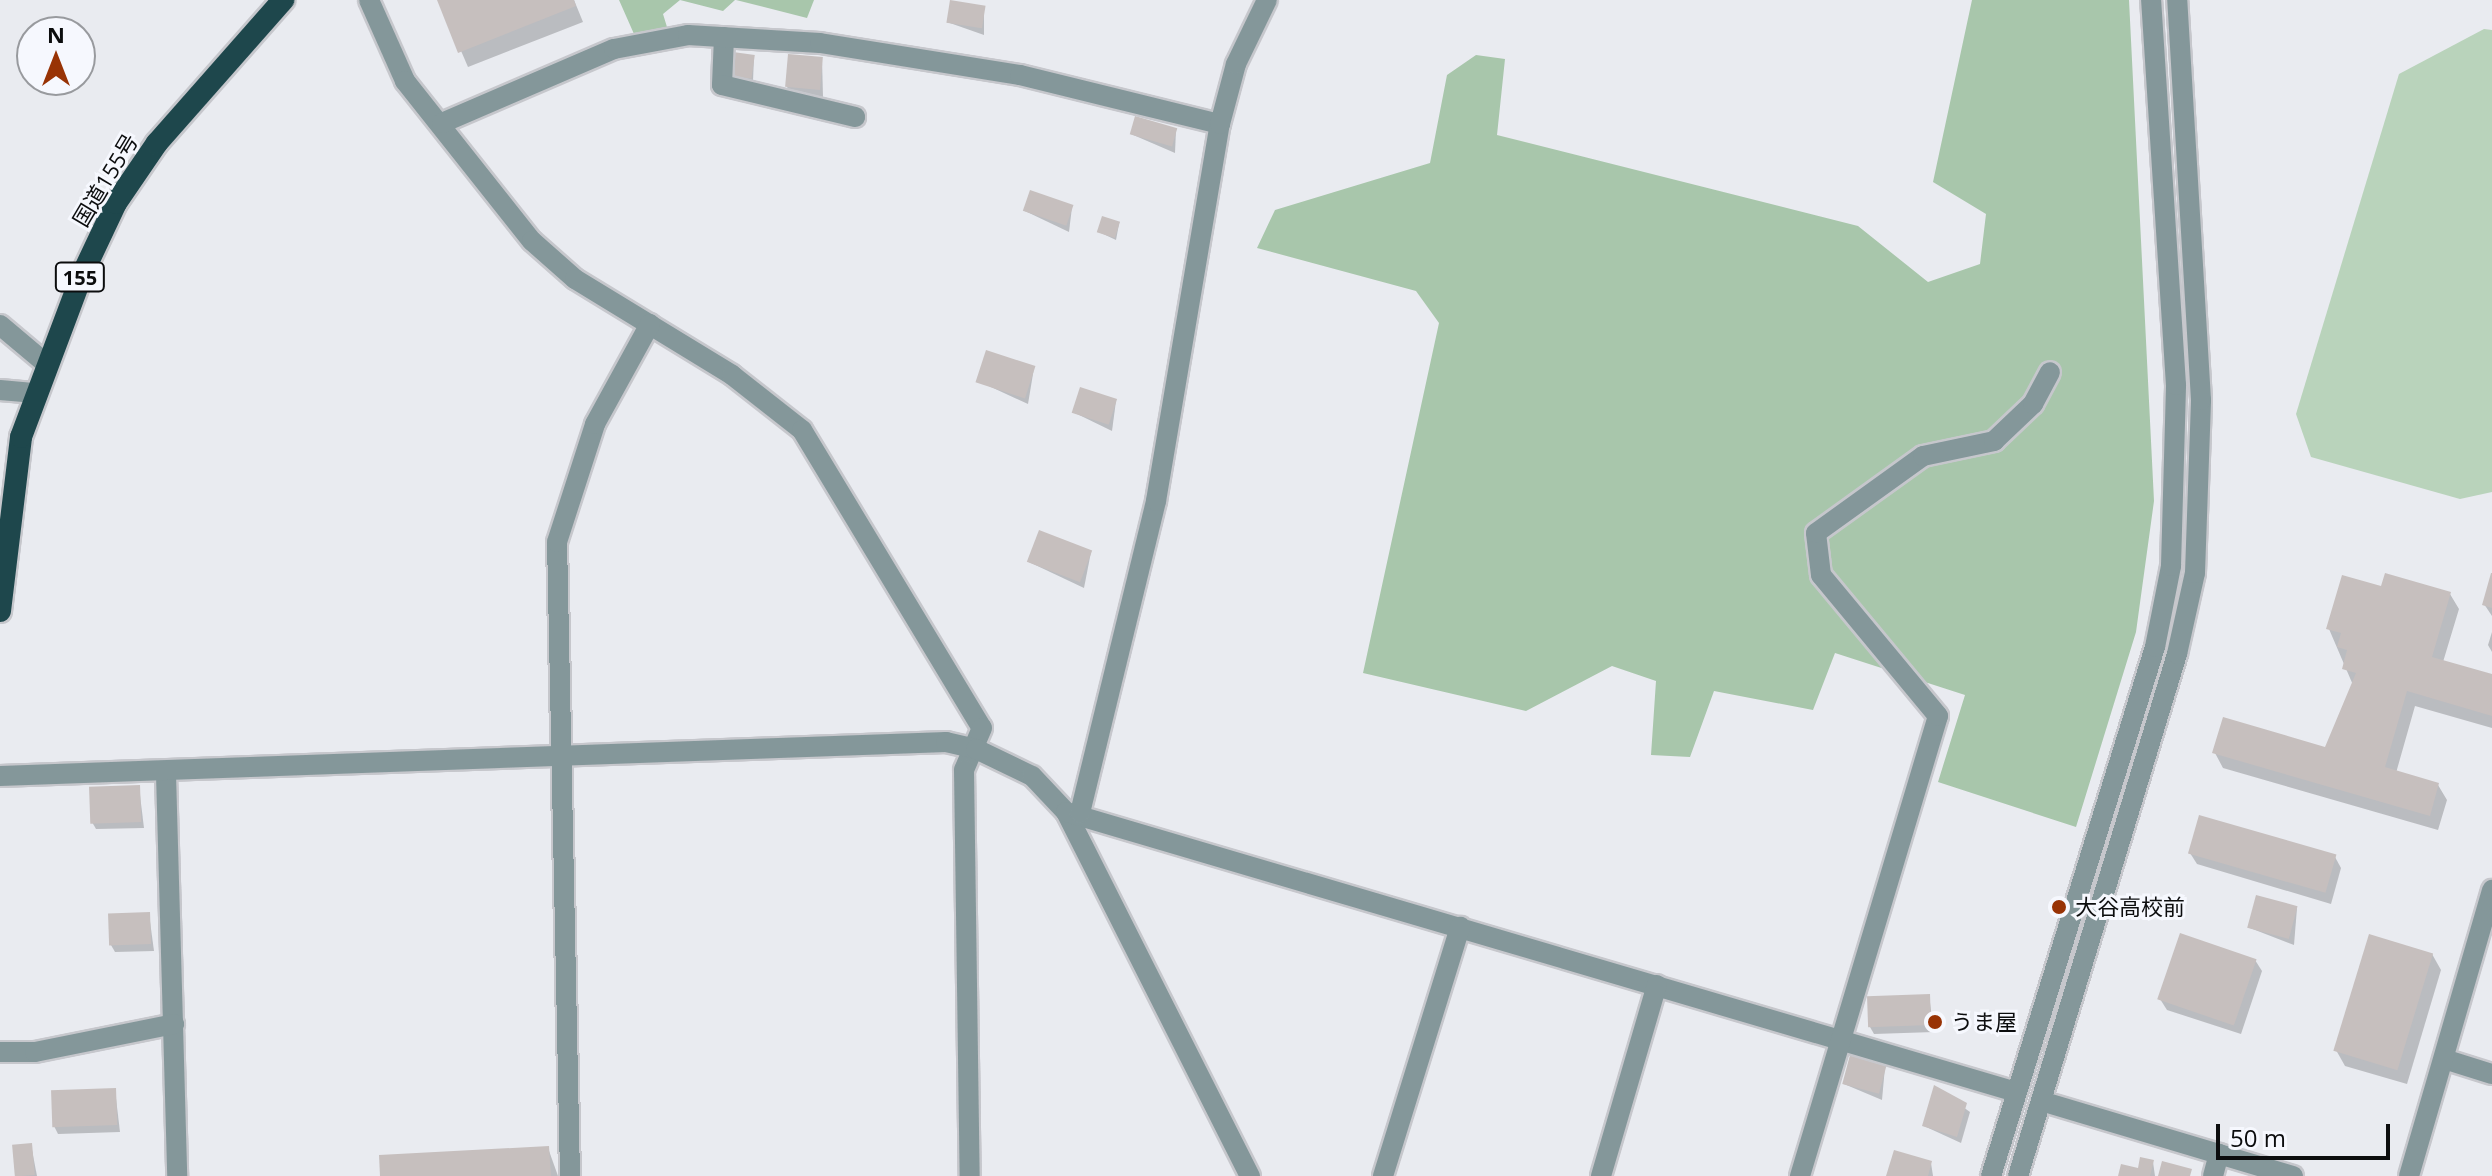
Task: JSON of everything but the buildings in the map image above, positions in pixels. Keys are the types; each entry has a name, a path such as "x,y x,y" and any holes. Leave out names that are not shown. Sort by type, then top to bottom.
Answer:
{"highway":[{"name":"国道155号","path":"0,611 33,393 116,203 201,87 283,0"}],"street":[{"path":"369,0 405,81 442,123 532,241 575,279 785,411 802,430 982,728 976,749 964,770 970,1176"},
{"path":"1073,812 1156,501 1220,124 1236,64 1267,0"},
{"path":"1991,1176 2155,647 2171,566 2176,385 2151,0"},
{"path":"2018,1176 2177,654 2195,573 2201,400 2177,0"},
{"path":"442,123 614,49 688,35 820,43 1020,75 1220,124"},
{"path":"724,37 722,85 855,117"},
{"path":"570,1176 557,542 595,424 650,324"},
{"path":"0,325 44,362"},
{"path":"1800,1176 1938,716 1821,575 1816,533 1923,456 1994,441 2033,404 2050,372"},
{"path":"0,390 33,393"},
{"path":"0,776 166,774 946,742 976,749 1032,776 1073,812 1250,1176"},
{"path":"166,774 177,1176"},
{"path":"1073,812 2016,1092"},
{"path":"2409,1176 2488,919 2492,890"},
{"path":"1383,1176 1460,927"},
{"path":"1601,1176 1657,985"},
{"path":"0,1052 35,1052 174,1024"},
{"path":"2444,1059 2492,1074"},
{"path":"2041,1101 2293,1176"},
{"path":"2213,1176 2219,1154"}],"green space":[{"path":"619,0 680,0 663,14 667,27 634,34"},
{"path":"680,0 735,0 723,11"},
{"path":"736,0 814,0 807,18"},
{"path":"1972,0 2129,0 2154,501 2136,632 2076,827 1938,782 1965,695 1835,653 1813,710 1714,691 1690,757 1651,755 1656,681 1612,666 1526,711 1363,673 1439,323 1416,291 1257,248 1275,210 1430,163 1447,75 1476,55 1505,59 1497,135 1858,226 1928,282 1980,264 1986,214 1933,182"},
{"path":"2484,29 2492,30 2492,492 2460,499 2311,457 2296,414 2399,74"}],"place":[{"name":"大谷高校前","path":"2059,907"},
{"name":"うま屋","path":"1935,1022"}]}
